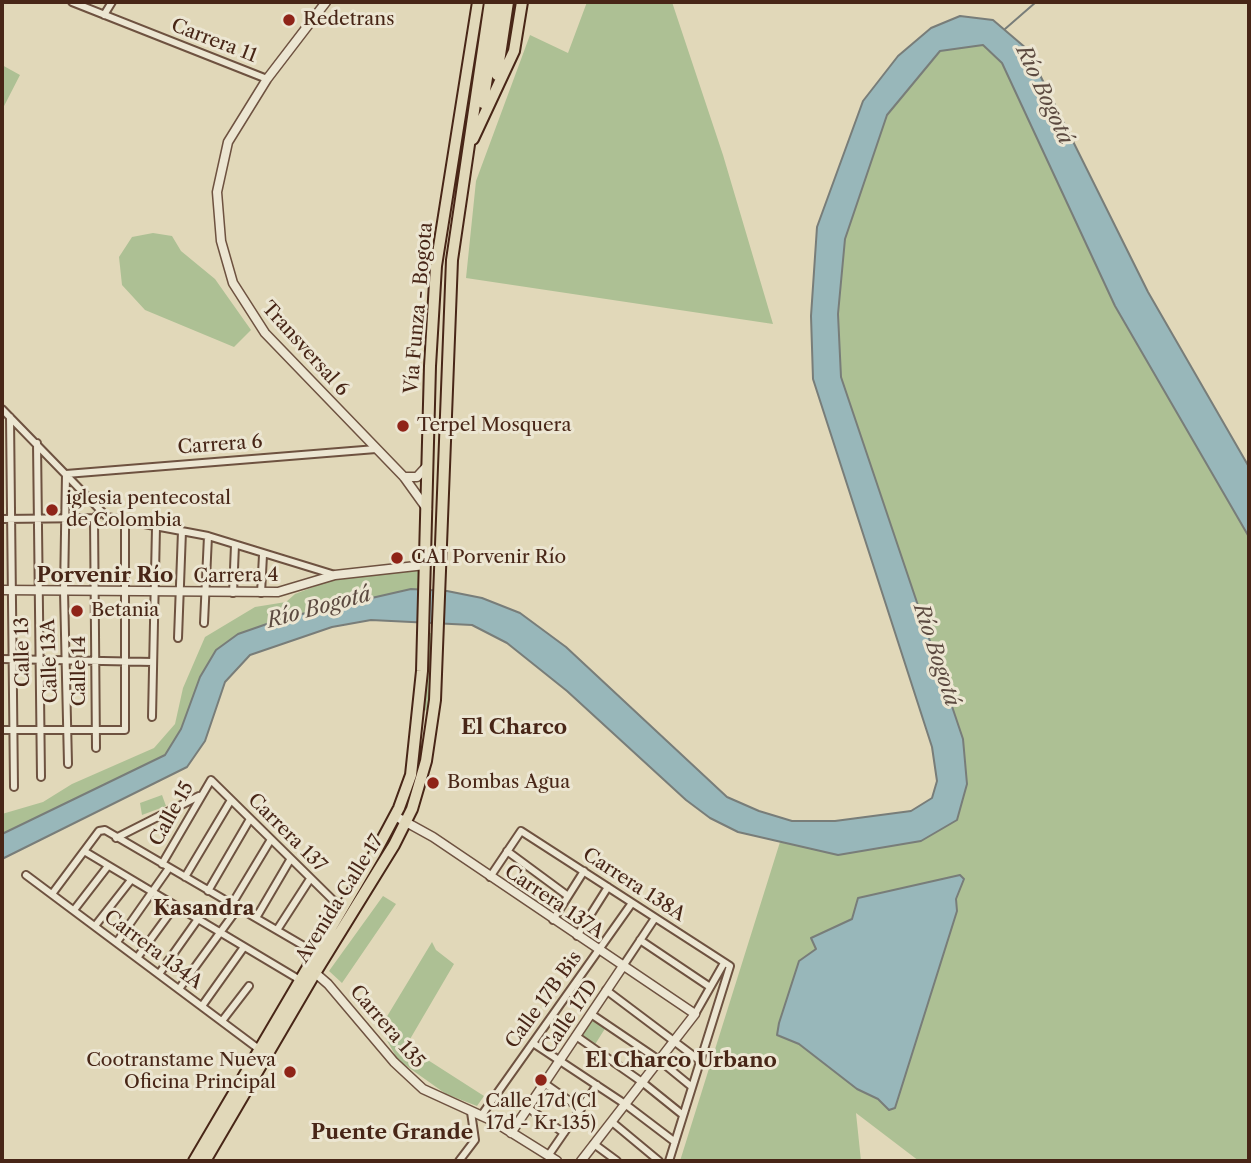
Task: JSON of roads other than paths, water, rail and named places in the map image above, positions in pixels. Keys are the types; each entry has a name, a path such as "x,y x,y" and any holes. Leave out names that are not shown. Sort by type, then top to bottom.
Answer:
{"main road":[{"name":"Vía Funza - Bogota","path":"423,631 436,267 478,2"},
{"path":"471,143 509,58 506,2"},
{"path":"503,71 506,2"},
{"path":"495,88 506,2"},
{"path":"489,101 506,2"},
{"path":"481,120 506,2"},
{"path":"471,143 506,2"},
{"name":"Avenida Calle 17","path":"205,1161 311,970 382,868 407,822 420,784 432,723 452,260 471,143"},
{"path":"433,307 449,308"},
{"name":"Avenida Calle 17","path":"194,1161 300,981 311,970 316,953 395,816 411,775 419,721 423,631"},
{"path":"419,721 432,723"}],"street":[{"name":"Carrera 11","path":"72,2 267,79"},
{"path":"104,15 111,2"},
{"name":"Transversal 6","path":"326,2 267,79 236,126 221,166 218,217 226,262 244,304 265,333 404,477 427,509"},
{"path":"2,409 37,442 101,512 125,522 208,536 335,575"},
{"path":"10,417 14,787"},
{"name":"Calle 13","path":"37,442 41,777"},
{"name":"Carrera 6","path":"66,474 376,449"},
{"path":"404,477 421,475 428,463"},
{"name":"Calle 13A","path":"66,474 64,591 68,764"},
{"path":"2,519 94,519 101,512"},
{"name":"Calle 14","path":"94,519 96,748"},
{"path":"2,730 125,730 125,522"},
{"path":"152,717 156,527"},
{"path":"178,638 182,531"},
{"path":"204,623 208,536"},
{"path":"233,593 235,545"},
{"path":"261,593 263,555"},
{"name":"Carrera 4","path":"2,590 261,593 290,590 335,575 425,565"},
{"path":"2,659 153,662"},
{"name":"Calle 15","path":"117,942 152,892 210,780"},
{"name":"Carrera 137","path":"210,780 342,909"},
{"path":"116,838 201,795"},
{"path":"185,877 231,800"},
{"name":"Carrera 137A","path":"395,816 622,966 697,1010"},
{"path":"208,891 250,819"},
{"path":"52,894 99,831 105,830 316,953"},
{"name":"Carrera 138A","path":"507,851 521,831 727,965"},
{"path":"179,989 221,933 270,841"},
{"path":"83,851 300,981"},
{"path":"489,878 507,851 568,895"},
{"path":"256,918 290,860"},
{"path":"74,910 108,866"},
{"path":"553,920 584,872"},
{"name":"Carrera 134A","path":"26,875 260,1050"},
{"path":"277,930 310,879"},
{"path":"94,926 131,880"},
{"path":"577,936 608,887"},
{"name":"Calle 17B Bis","path":"481,1116 632,902"},
{"path":"137,958 175,906"},
{"name":"Calle 17D","path":"512,1133 655,918"},
{"path":"159,974 198,919"},
{"path":"640,940 710,987"},
{"path":"201,1006 244,947"},
{"path":"581,1161 697,1010 727,965"},
{"path":"669,1161 727,965"},
{"name":"Carrera 135","path":"311,970 328,984 412,1080 436,1097 481,1116 557,1161"},
{"path":"222,1021 249,986"},
{"path":"607,990 699,1060"},
{"path":"697,1010 713,1016"},
{"path":"591,1014 659,1060 692,1087"},
{"path":"576,1036 642,1082 683,1115"},
{"path":"533,1043 625,1104 675,1142"},
{"path":"544,1083 580,1109"},
{"path":"548,1156 597,1085"},
{"path":"528,1108 564,1133"},
{"path":"459,1161 475,1140 471,1112"},
{"path":"612,1122 659,1161"},
{"path":"594,1144 617,1161"}],"water":[{"name":"Río Bogotá","path":"960,16 993,20 1027,49 1148,292 1249,467 1249,537 1115,306 1002,63 983,45 940,51 887,115 845,239 838,314 841,377 963,739 967,784 957,820 921,841 838,855 738,832 710,818 686,800 567,691 507,643 472,625 371,620 332,627 250,655 225,682 205,741 187,767 2,859 2,834 165,755 181,729 200,677 216,650 238,634 284,618 411,589 447,591 482,598 520,613 566,647 727,797 759,811 792,821 835,821 911,811 932,798 937,781 932,747 813,379 811,316 817,227 863,101 898,56 931,28"},
{"path":"960,875 964,879 956,899 957,911 895,1108 889,1110 878,1099 857,1089 799,1044 777,1035 779,1023 799,961 816,949 811,938 852,919 858,898"}],"waterway":[{"path":"1005,29 1036,2"}],"place":[{"name":"Redetrans","path":"289,20"},
{"name":"Terpel Mosquera","path":"403,426"},
{"name":"iglesia pentecostal de Colombia","path":"52,510"},
{"name":"CAI Porvenir Río","path":"397,558"},
{"name":"Betania","path":"77,611"},
{"name":"Bombas Agua","path":"433,783"},
{"name":"Cootranstame Nueva Oficina Principal","path":"290,1072"},
{"name":"Calle 17d (Cl 17d - Kr 135)","path":"541,1080"}],"district":[{"name":"Porvenir Río","path":"105,576"},
{"name":"El Charco","path":"514,728"},
{"name":"Kasandra","path":"204,909"},
{"name":"El Charco Urbano","path":"681,1061"},
{"name":"Puente Grande","path":"392,1133"}]}
